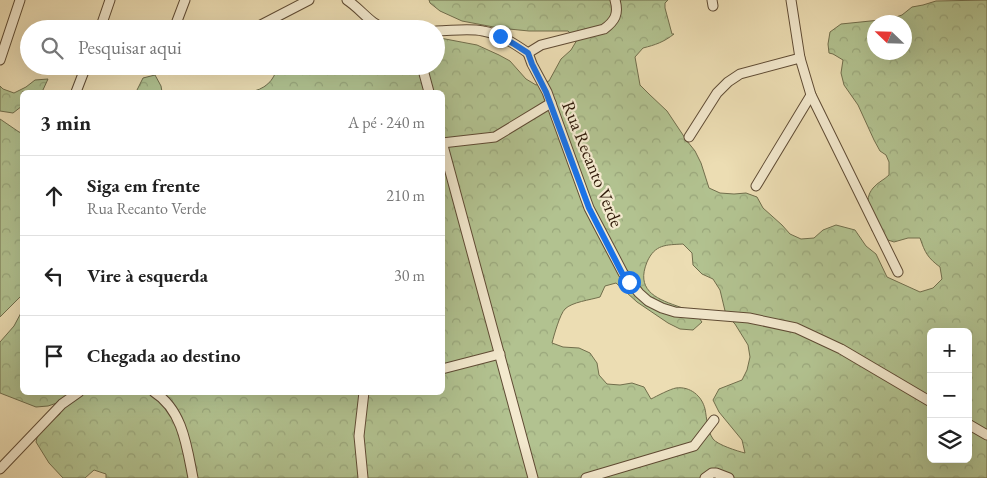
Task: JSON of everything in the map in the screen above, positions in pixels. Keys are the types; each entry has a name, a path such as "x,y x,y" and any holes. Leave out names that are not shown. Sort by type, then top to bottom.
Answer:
{"street":[{"path":"0,60 20,0"},
{"path":"103,20 110,0"},
{"path":"177,20 184,0"},
{"path":"270,20 309,0"},
{"path":"347,0 371,20"},
{"path":"445,31 483,31 500,36 528,53 542,45 604,29 612,23 615,16 617,8 615,0"},
{"path":"791,0 800,58 811,95 898,272"},
{"name":"Rua Recanto Verde","path":"528,53 551,104 589,208 622,273 648,301 675,312 749,318 796,328 841,348 927,400"},
{"path":"689,137 717,93 734,78 740,74 800,58"},
{"path":"77,90 83,75"},
{"path":"424,75 428,90"},
{"path":"756,186 811,95"},
{"path":"445,143 495,137 551,104"},
{"path":"445,150 533,478"},
{"path":"445,368 500,354"},
{"path":"0,469 62,404 75,395"},
{"path":"158,395 166,401 184,434 193,478"},
{"path":"363,478 359,436 364,395"},
{"path":"586,478 694,446 714,420"},
{"path":"972,426 987,435"},
{"path":"706,478 712,473 729,478"}],"green space":[{"path":"429,0 668,0 665,3 665,8 672,34 674,34 659,43 643,48 635,57 640,85 667,111 695,151 709,188 720,193 746,193 757,197 763,208 790,234 801,239 814,238 823,230 836,225 855,230 866,246 876,254 887,277 920,292 933,288 942,279 940,267 927,255 920,238 908,238 894,242 882,238 872,231 874,223 868,197 873,188 889,175 889,162 886,155 880,151 858,105 844,85 841,73 843,60 829,53 830,32 841,24 867,21 867,60 912,60 912,15 902,15 912,7 936,1 987,0 987,478 106,478 106,474 94,470 85,478 63,478 49,463 36,442 39,429 60,414 60,402 36,407 0,393 0,342 14,326 20,315 20,395 445,395 445,90 256,90 268,84 274,75 445,75 445,39 477,45 499,55 510,61 526,79 536,85 549,81 561,59 571,50 577,40 568,31 529,31 462,21 440,11","holes":["683,244 692,253 693,265 702,274 713,279 720,290 726,315 735,324 748,345 750,357 742,380 719,389 713,400 719,412 742,440 745,453 723,446 713,439 708,428 703,404 691,390 676,388 651,399 644,387 632,383 620,385 607,384 599,375 597,363 590,353 579,348 563,347 552,343 559,320 565,309 577,303 600,297 605,286 616,283 637,302 668,323 680,329 693,330 702,322 696,314 654,296 646,286 644,279 647,262 657,249 666,245"]},
{"path":"155,75 162,90 137,90 143,78"},
{"path":"48,79 43,90 20,90 26,87 35,80"},
{"path":"0,86 14,93 20,90 20,108 13,113 0,111"},
{"path":"0,119 20,132 20,297 0,317"}],"route":[{"path":"500,36 528,53 546,92 589,208 622,273 629,282"}]}
